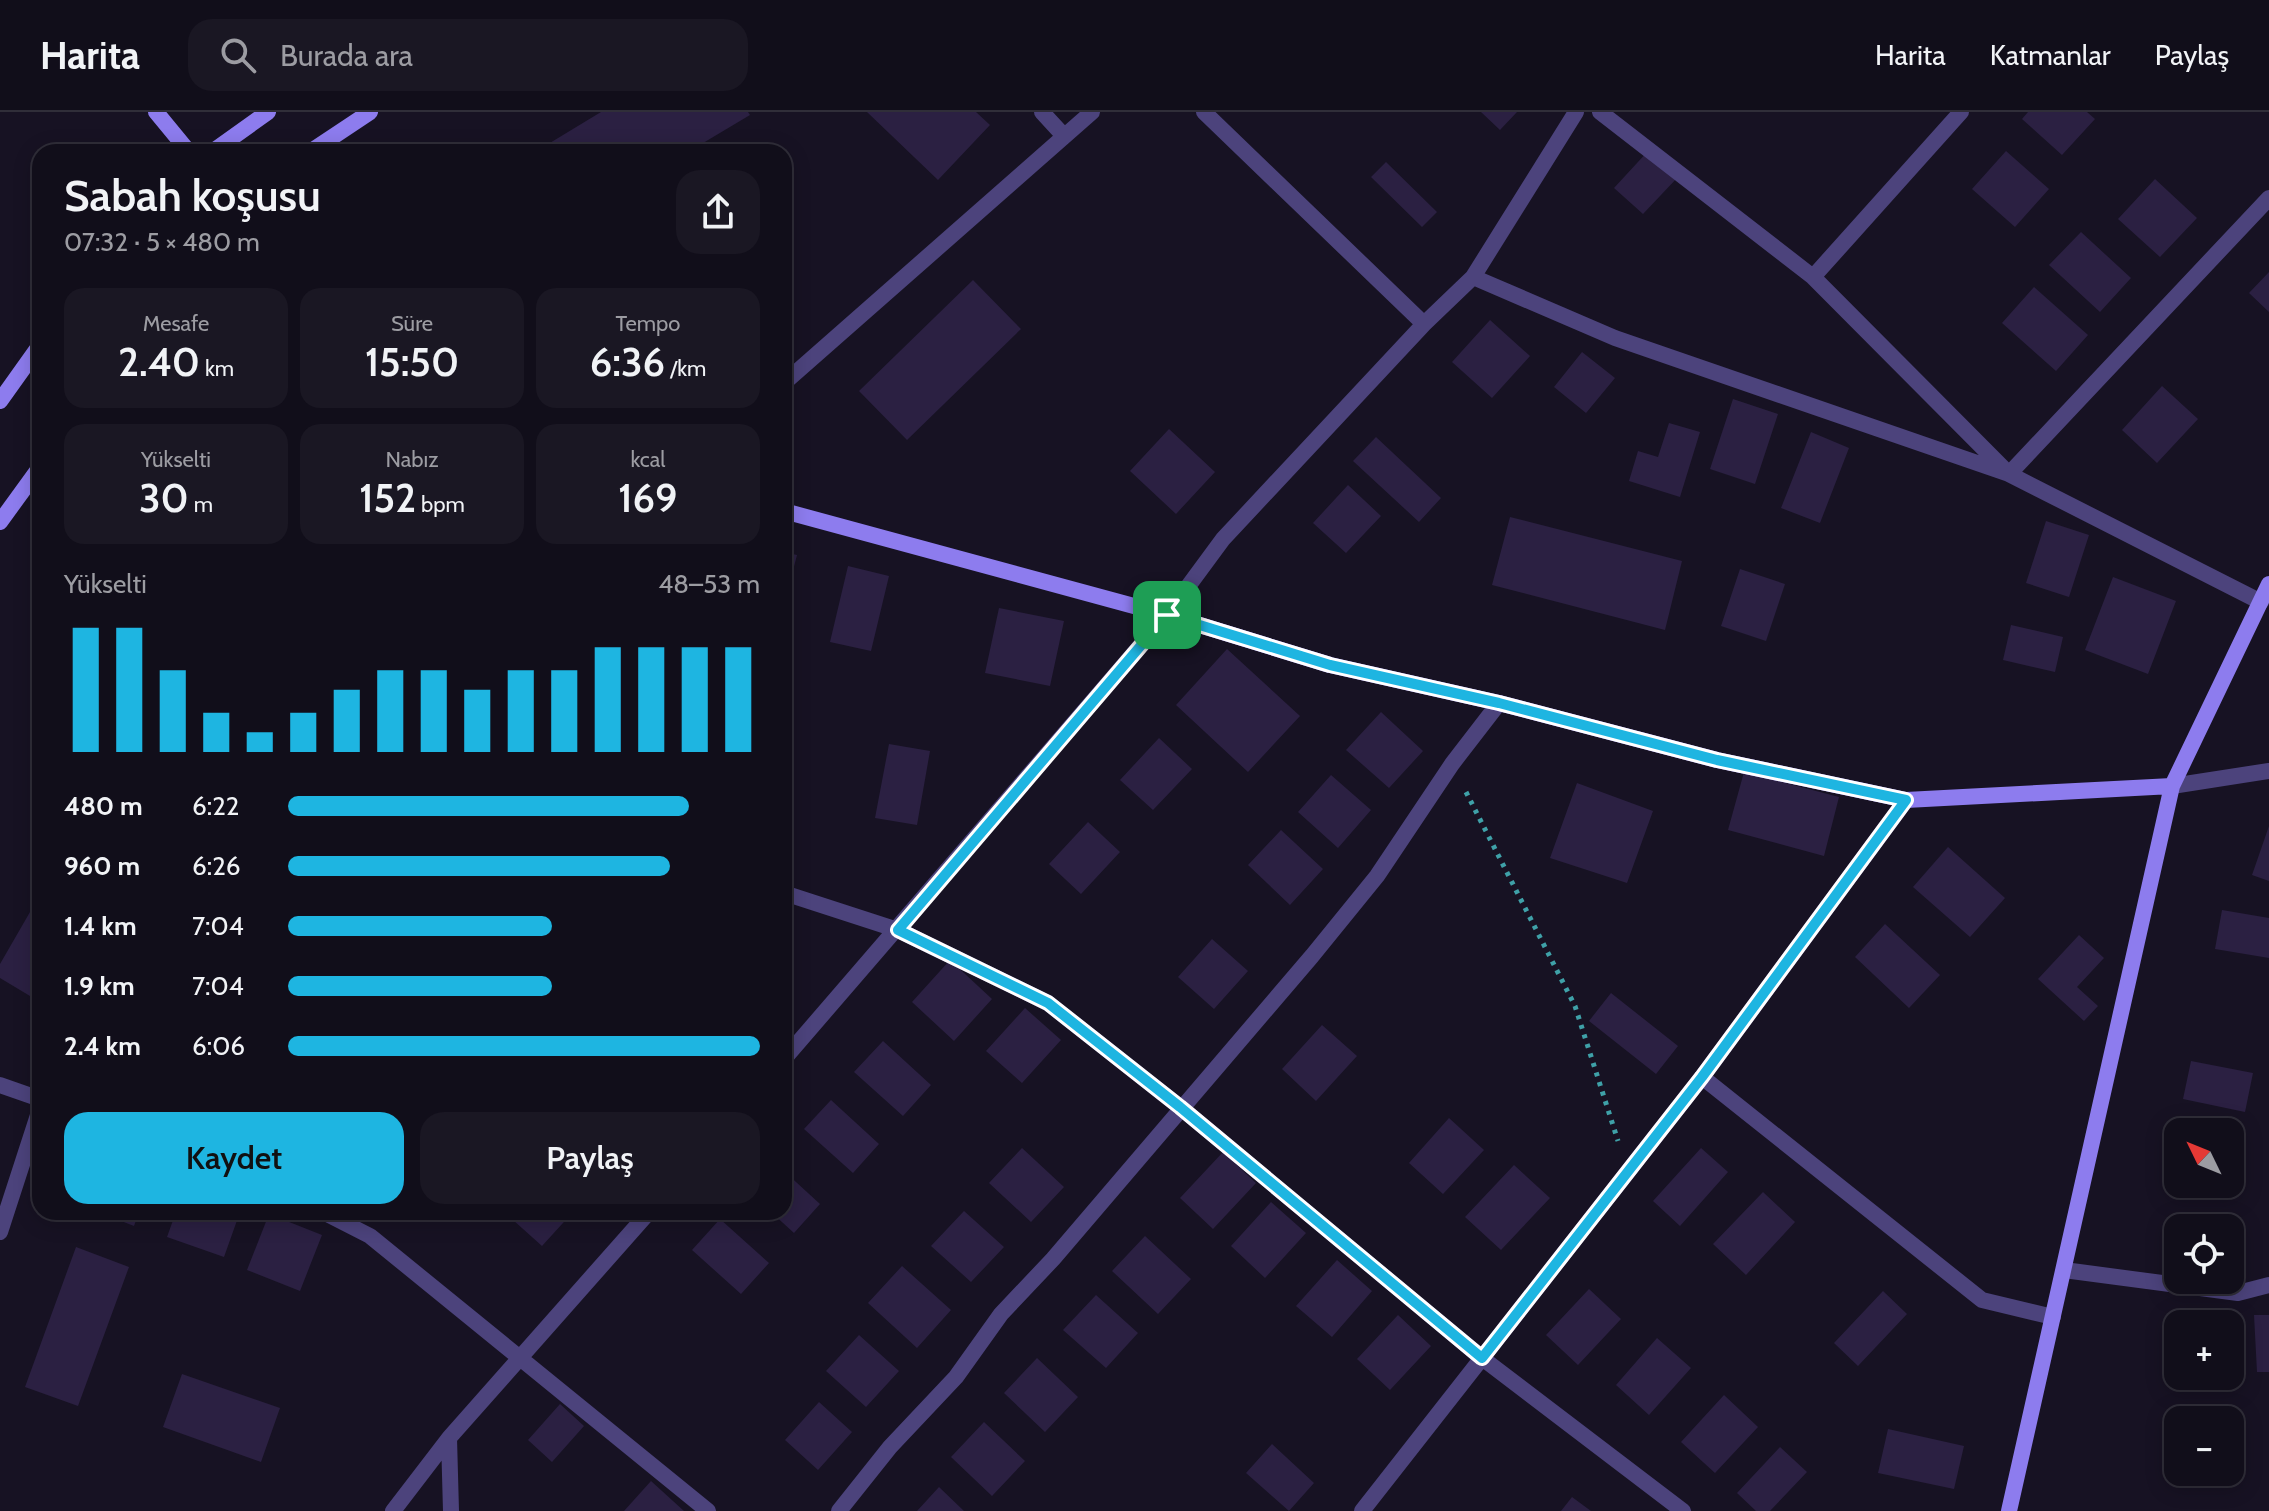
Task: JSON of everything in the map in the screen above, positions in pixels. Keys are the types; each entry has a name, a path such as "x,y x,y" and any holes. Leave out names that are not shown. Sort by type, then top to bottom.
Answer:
{"street":[{"path":"156,112 182,144"},
{"path":"223,144 268,112"},
{"path":"322,144 370,112"},
{"path":"1042,112 1064,136"},
{"path":"792,376 1092,112"},
{"path":"1204,112 1424,324"},
{"path":"792,1050 1167,615 1223,539 1424,324 1473,277 1576,112"},
{"path":"1600,112 1813,277 2009,474"},
{"path":"1813,277 1961,112"},
{"path":"2009,474 2269,198"},
{"path":"1473,277 1615,338 2009,474 2261,602"},
{"path":"0,401 32,356"},
{"path":"0,522 32,481"},
{"path":"792,513 1167,615 1330,665 1499,703 1717,760 1906,800 2172,786 2269,771"},
{"path":"2009,1511 2172,786 2269,584"},
{"path":"839,1511 890,1447 956,1377 1001,1314 1053,1259 1312,956 1377,876 1452,764 1499,703"},
{"path":"1362,1511 1702,1077 1906,800"},
{"path":"792,896 898,930 1048,1003 1180,1107 1482,1358 1683,1511"},
{"path":"1702,1077 1982,1300 2053,1317"},
{"path":"0,1085 32,1096"},
{"path":"0,1232 32,1134"},
{"path":"339,1220 370,1236 708,1511"},
{"path":"393,1511 449,1438 642,1220"},
{"path":"2064,1270 2238,1293 2269,1285"},
{"path":"449,1438 451,1511"}],"path":[{"path":"1452,764 1575,1006 1628,1172"}],"building":[{"path":"601,112 748,112 750,115 701,144 548,144"},
{"path":"867,112 976,112 990,125 938,180"},
{"path":"1481,112 1517,112 1500,130"},
{"path":"2028,112 2087,112 2095,119 2062,155 2022,119"},
{"path":"1649,150 1678,177 1643,214 1614,188"},
{"path":"2006,151 2049,189 2015,227 1972,189"},
{"path":"1386,162 1437,212 1422,227 1371,177"},
{"path":"2155,179 2197,218 2160,257 2118,219"},
{"path":"2081,232 2131,278 2100,312 2049,265"},
{"path":"2269,272 2269,312 2249,293"},
{"path":"973,280 1021,329 907,440 859,391"},
{"path":"2034,287 2088,335 2056,371 2002,323"},
{"path":"1490,320 1530,356 1492,398 1452,362"},
{"path":"1582,352 1615,378 1586,413 1554,387"},
{"path":"2162,386 2198,419 2157,463 2122,430"},
{"path":"1733,399 1778,414 1755,484 1710,469"},
{"path":"1669,423 1700,432 1680,497 1629,481 1638,451 1658,457"},
{"path":"1169,429 1215,472 1176,514 1130,471"},
{"path":"1811,432 1849,448 1820,523 1781,508"},
{"path":"1376,437 1441,498 1419,522 1353,461"},
{"path":"1348,485 1381,516 1346,553 1313,523"},
{"path":"1510,517 1682,561 1665,630 1492,585"},
{"path":"2046,521 2089,535 2069,597 2026,583"},
{"path":"792,554 797,555 792,574"},
{"path":"848,566 889,576 871,651 830,642"},
{"path":"1740,569 1785,584 1766,641 1721,626"},
{"path":"2113,577 2176,601 2148,674 2085,650"},
{"path":"999,608 1064,621 1050,686 985,673"},
{"path":"2011,625 2063,637 2055,672 2003,660"},
{"path":"1227,649 1300,716 1248,772 1176,705"},
{"path":"1381,712 1423,751 1389,788 1346,750"},
{"path":"1159,738 1192,769 1153,810 1120,780"},
{"path":"889,744 930,751 917,825 875,818"},
{"path":"1744,772 1839,797 1824,856 1728,830"},
{"path":"1331,775 1371,810 1338,848 1298,812"},
{"path":"1577,783 1653,811 1627,883 1550,858"},
{"path":"1088,822 1120,852 1081,894 1049,864"},
{"path":"2269,826 2269,881 2252,875"},
{"path":"1281,830 1323,869 1290,905 1248,865"},
{"path":"1948,847 2005,898 1970,937 1913,887"},
{"path":"2222,910 2269,918 2269,958 2215,949"},
{"path":"32,913 32,997 0,978 0,964"},
{"path":"1885,924 1940,975 1909,1008 1855,957"},
{"path":"2079,935 2104,958 2077,987 2098,1006 2084,1021 2038,979"},
{"path":"1212,939 1248,971 1214,1009 1178,977"},
{"path":"950,960 992,999 954,1041 912,1002"},
{"path":"1611,993 1678,1046 1656,1074 1589,1021"},
{"path":"1025,1008 1061,1040 1022,1083 986,1051"},
{"path":"1322,1025 1357,1056 1316,1101 1282,1069"},
{"path":"883,1041 931,1085 903,1116 854,1072"},
{"path":"2191,1061 2253,1073 2245,1112 2183,1099"},
{"path":"831,1100 879,1144 853,1173 804,1129"},
{"path":"1449,1118 1484,1150 1443,1194 1409,1163"},
{"path":"1022,1148 1064,1187 1031,1222 989,1183"},
{"path":"1701,1148 1728,1172 1680,1226 1653,1201"},
{"path":"1223,1152 1256,1183 1213,1229 1180,1198"},
{"path":"1514,1165 1550,1198 1501,1250 1465,1217"},
{"path":"792,1178 820,1204 794,1233 780,1220 792,1220"},
{"path":"1763,1192 1795,1222 1746,1275 1713,1244"},
{"path":"1271,1202 1306,1233 1265,1278 1231,1246"},
{"path":"964,1211 1004,1247 971,1282 931,1246"},
{"path":"119,1220 136,1220 134,1226"},
{"path":"173,1220 237,1220 224,1257 167,1237"},
{"path":"267,1220 284,1220 322,1235 300,1291 247,1270"},
{"path":"513,1220 566,1220 542,1246"},
{"path":"721,1220 769,1263 741,1294 692,1250"},
{"path":"1145,1236 1191,1279 1158,1314 1112,1271"},
{"path":"76,1247 129,1267 78,1406 25,1387"},
{"path":"1337,1260 1372,1291 1332,1337 1296,1306"},
{"path":"902,1266 951,1310 917,1348 868,1303"},
{"path":"1589,1289 1621,1319 1578,1365 1546,1335"},
{"path":"1883,1291 1907,1314 1858,1366 1834,1343"},
{"path":"1096,1295 1138,1333 1106,1368 1063,1330"},
{"path":"1398,1315 1431,1346 1390,1390 1357,1359"},
{"path":"2254,1315 2269,1315 2269,1372 2257,1372"},
{"path":"859,1335 899,1371 866,1407 826,1371"},
{"path":"1657,1338 1691,1368 1649,1415 1616,1385"},
{"path":"1037,1358 1078,1397 1045,1432 1004,1393"},
{"path":"182,1374 280,1408 261,1462 163,1427"},
{"path":"1724,1395 1758,1427 1715,1473 1681,1442"},
{"path":"819,1402 852,1432 818,1470 785,1440"},
{"path":"560,1404 584,1426 552,1462 528,1440"},
{"path":"984,1422 1025,1461 992,1496 951,1457"},
{"path":"1888,1429 1964,1446 1954,1489 1878,1473"},
{"path":"1272,1444 1314,1483 1289,1511 1246,1473"},
{"path":"1780,1447 1807,1472 1770,1511 1756,1511 1737,1493"},
{"path":"651,1481 684,1511 624,1511"},
{"path":"939,1487 964,1511 917,1511"},
{"path":"1572,1497 1591,1511 1561,1511"}],"route":[{"path":"1167,615 1330,665 1499,703 1717,760 1906,800 1702,1077 1482,1358 1180,1107 1048,1003 898,930 1167,615"}]}
